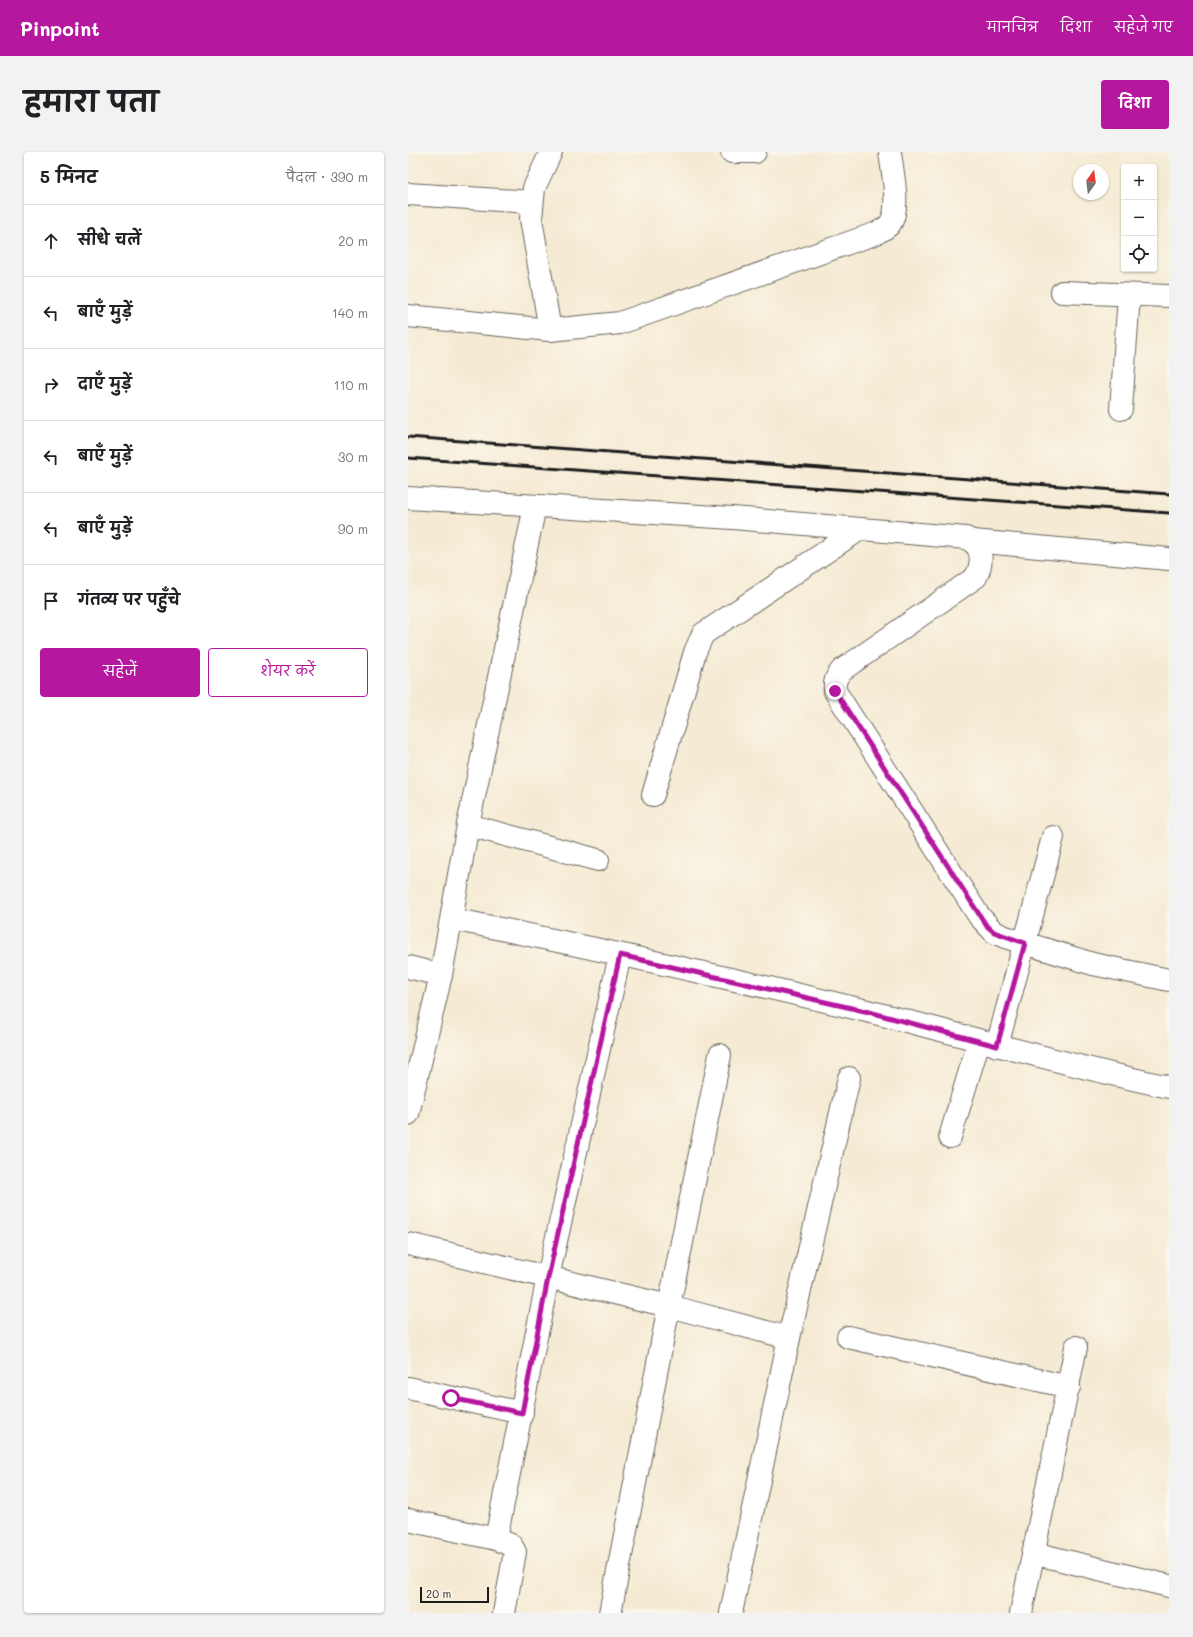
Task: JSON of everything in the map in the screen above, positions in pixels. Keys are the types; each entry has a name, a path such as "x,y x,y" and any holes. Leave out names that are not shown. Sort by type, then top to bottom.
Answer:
{"street":[{"path":"550,152 534,188 531,219 550,330"},
{"path":"732,152 756,152"},
{"path":"408,316 550,330 620,323 877,233 889,226 894,217 896,205 890,152"},
{"path":"408,194 532,202"},
{"path":"1062,292 1169,296"},
{"path":"1121,409 1129,294"},
{"path":"408,498 733,518 966,538 973,541 1169,559"},
{"path":"408,1114 441,975 468,825 535,506"},
{"path":"653,795 695,652 703,634 860,529"},
{"path":"973,541 979,548 981,554 981,566 976,577 842,670 834,684 835,691 986,925 994,932 1093,964 1169,980"},
{"path":"468,825 598,860"},
{"path":"950,1137 988,1043 1025,943 1053,837"},
{"path":"452,919 620,955 869,1012 988,1043 1169,1087"},
{"path":"496,1539 548,1278 620,955"},
{"path":"408,967 441,975"},
{"path":"610,1613 669,1306 720,1055"},
{"path":"731,1613 789,1338 850,1078"},
{"path":"408,1244 669,1306 789,1338"},
{"path":"848,1337 1069,1387"},
{"path":"1021,1613 1069,1387 1076,1347"},
{"path":"408,1388 522,1413"},
{"path":"408,1520 496,1539 511,1544 515,1552 504,1613"},
{"path":"1033,1553 1169,1586"}],"railway":[{"path":"408,437 1169,494"},
{"path":"408,458 1169,513"}],"route":[{"path":"451,1398 522,1413 548,1278 620,955 869,1012 997,1046 1025,943 1004,937 994,932 979,916 835,691"}]}
